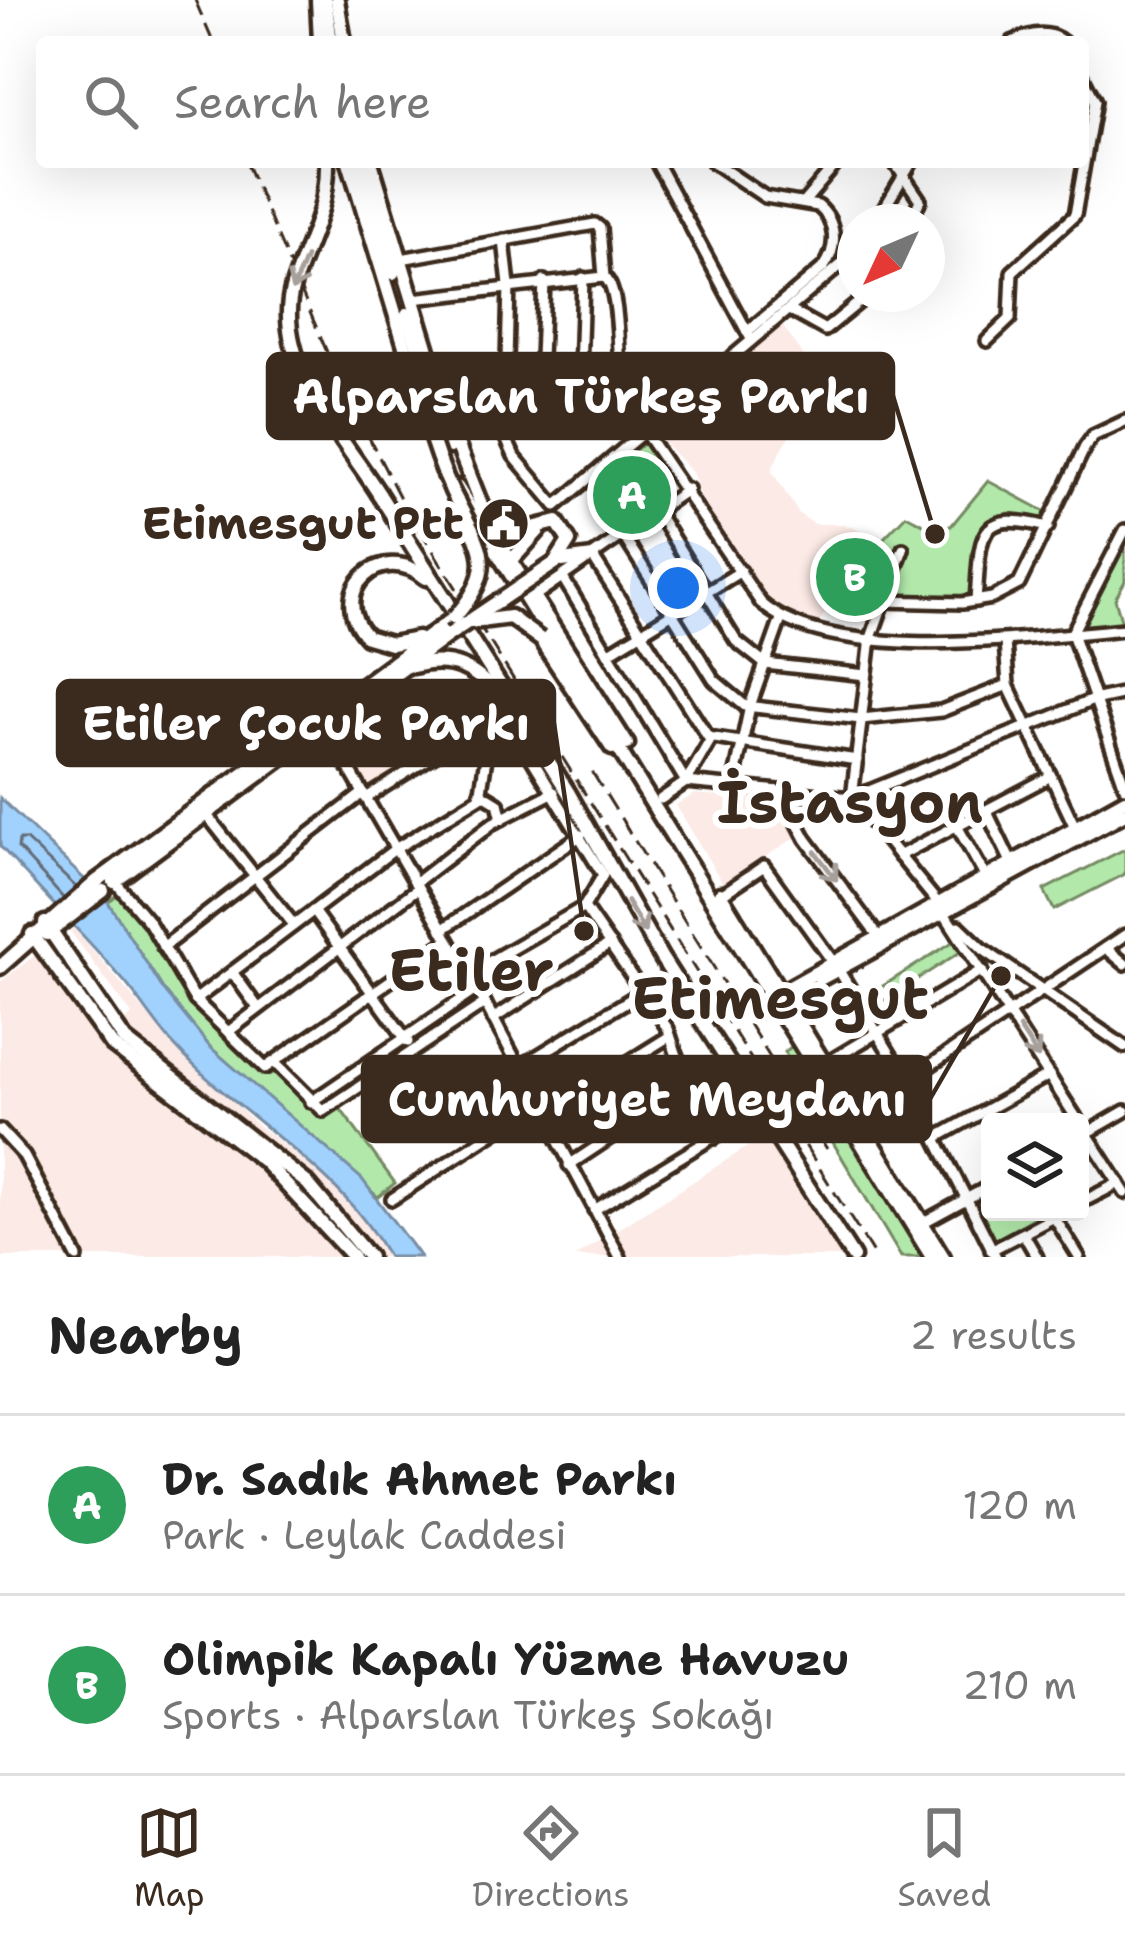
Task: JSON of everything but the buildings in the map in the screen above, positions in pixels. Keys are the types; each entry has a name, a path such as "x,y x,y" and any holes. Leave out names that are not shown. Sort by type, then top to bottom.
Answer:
{"main road":[{"path":"320,36 321,0"},
{"path":"321,0 330,36"},
{"path":"337,0 343,36"},
{"path":"326,168 321,219 292,288 289,333 300,367 527,729 661,957 853,1257"},
{"path":"105,882 206,814 430,634 479,584 484,558 439,460 426,419 407,311 352,168"},
{"path":"362,168 437,416 507,563 536,596 721,895 932,1257"},
{"path":"372,168 407,311 491,530"},
{"path":"426,419 459,492 943,1257"},
{"path":"0,967 321,721 406,668 568,546 568,535 548,520 508,534 491,530"},
{"path":"507,563 527,537 544,528 561,539 553,560"},
{"path":"451,611 553,560 593,557"},
{"path":"430,634 400,644 367,637 351,611 354,585 368,570 397,562 425,577 451,611"},
{"path":"450,634 481,618 501,615 523,623 540,639 598,732 641,781"},
{"path":"406,668 452,662 478,674 527,729"},
{"path":"779,998 1125,800"},
{"path":"835,966 878,936 1125,814"},
{"path":"53,922 91,998 124,1040 307,1183 369,1257"},
{"path":"35,937 112,1045 264,1161 353,1257"},
{"path":"18,953 49,957"}],"street":[{"path":"1089,89 1095,101 1089,135"},
{"path":"659,168 750,337"},
{"path":"504,240 509,285 504,422 514,455 556,506 750,337 832,253 829,217 803,203 755,193 721,168"},
{"path":"803,203 833,168"},
{"path":"898,168 918,204"},
{"path":"887,204 909,168"},
{"path":"987,341 1010,319 1012,272 1075,215 1083,168"},
{"path":"395,271 504,240 596,224 604,277 616,292 616,368 623,400 761,603 781,619 818,634 871,638 1005,641 1125,628"},
{"path":"750,337 791,310 837,270"},
{"path":"407,311 509,285 604,277"},
{"path":"579,405 583,278"},
{"path":"539,410 544,281"},
{"path":"791,310 825,330 846,312"},
{"path":"454,436 539,410 623,400"},
{"path":"882,601 976,601 1019,584 1093,436 1125,421"},
{"path":"536,596 688,490"},
{"path":"658,514 736,641 765,664 866,675"},
{"path":"976,601 983,541 996,521 1007,517 1048,527"},
{"path":"1125,530 1072,634 1125,787"},
{"path":"624,537 719,686 750,706 861,719 935,713 1008,685"},
{"path":"902,550 871,638 852,799 940,906 984,950 1125,1047"},
{"path":"593,557 711,739 856,760"},
{"path":"608,653 741,572"},
{"path":"562,578 686,782"},
{"path":"733,786 750,706 781,619"},
{"path":"1005,641 1008,685 1075,827"},
{"path":"686,782 852,799 1093,700 1125,693"},
{"path":"163,946 364,795 503,712 602,875 584,907 468,974"},
{"path":"195,1000 395,849 480,792 492,719"},
{"path":"321,721 485,1003 620,1257"},
{"path":"661,799 686,782 711,739"},
{"path":"899,856 1051,776"},
{"path":"782,791 806,839 878,936"},
{"path":"480,792 498,803 502,819"},
{"path":"228,1032 502,819 554,792"},
{"path":"986,810 1011,862"},
{"path":"206,814 294,925"},
{"path":"957,826 986,876"},
{"path":"105,882 163,946 195,1000 261,1066 276,1064 581,835"},
{"path":"721,895 764,866 835,966 909,1086 994,1253 1046,1221"},
{"path":"940,906 1074,1113"},
{"path":"584,907 670,1036 688,1089 715,1138"},
{"path":"313,911 415,1051"},
{"path":"859,1120 1125,935"},
{"path":"493,1019 610,944"},
{"path":"1106,948 1125,964"},
{"path":"825,1064 879,1036 982,970"},
{"path":"232,972 258,1008"},
{"path":"310,1102 477,989"},
{"path":"518,1068 642,992"},
{"path":"276,1064 323,1111 485,1003"},
{"path":"542,1116 670,1036"},
{"path":"569,1165 720,1065"},
{"path":"936,1138 1049,1075"},
{"path":"392,1199 536,1105"},
{"path":"1089,1132 1125,1111"},
{"path":"594,1210 753,1113"},
{"path":"0,1130 24,1156 77,1257"},
{"path":"1089,1144 1122,1188 1089,1200"},
{"path":"922,1222 981,1190"},
{"path":"1062,1221 1079,1257"},
{"path":"1023,1234 1037,1257"}],"shaded area":[{"path":"782,325 825,388 795,425 771,470 799,514 814,524 843,524 866,533 836,542 824,594 826,612 816,626 779,612 761,591 701,497 692,472 656,434"},
{"path":"403,676 449,739 370,791 335,728"},
{"path":"695,794 772,800 798,836 723,884 676,805"},
{"path":"74,928 174,1046 255,1123 333,1182 360,1210 388,1257 0,1257 0,982 38,953 102,1041 132,1015 70,931"},
{"path":"766,1135 844,1257 575,1257"}],"green space":[{"path":"644,443 666,468 641,486 659,505 618,532 606,515 620,504 601,476"},
{"path":"988,481 1046,512 1045,519 1009,513 990,520 978,542 970,595 895,596 879,589 866,543 881,541 906,515 931,528 951,526"},
{"path":"1125,537 1125,581 1115,599 1123,626 1076,626"},
{"path":"1125,849 1125,874 1054,910 1044,890"},
{"path":"119,893 142,912 194,1004 263,1067 277,1068 313,1112 324,1115 339,1107 395,1183 378,1197 210,1047 163,989 108,902"},
{"path":"954,941 960,952 874,1007 867,996"},
{"path":"793,1045 923,1257 901,1257 793,1075 785,1052"},
{"path":"985,1221 1028,1221 995,1240"}],"water":[{"path":"0,798 108,902 163,989 210,1047 362,1179 420,1257 388,1257 368,1225 317,1170 175,1046 124,981 0,846"}],"tunnel":[{"path":"393,273 407,314"}],"railway":[{"path":"195,0 210,36"},
{"path":"249,168 335,371 400,498 875,1257"},
{"path":"592,772 827,1149"}],"place":[{"name":"Dr. Sadık Ahmet Parkı","path":"632,495"},
{"name":"Etimesgut Ptt","path":"503,523"},
{"name":"Alparslan Türkeş Parkı","path":"935,534"},
{"name":"Olimpik Kapalı Yüzme Havuzu","path":"855,577"},
{"name":"Etiler Çocuk Parkı","path":"584,931"},
{"name":"Cumhuriyet Meydanı","path":"1001,976"}],"district":[{"name":"İstasyon","path":"850,802"},
{"name":"Etiler","path":"471,970"},
{"name":"Etimesgut","path":"780,998"}]}
